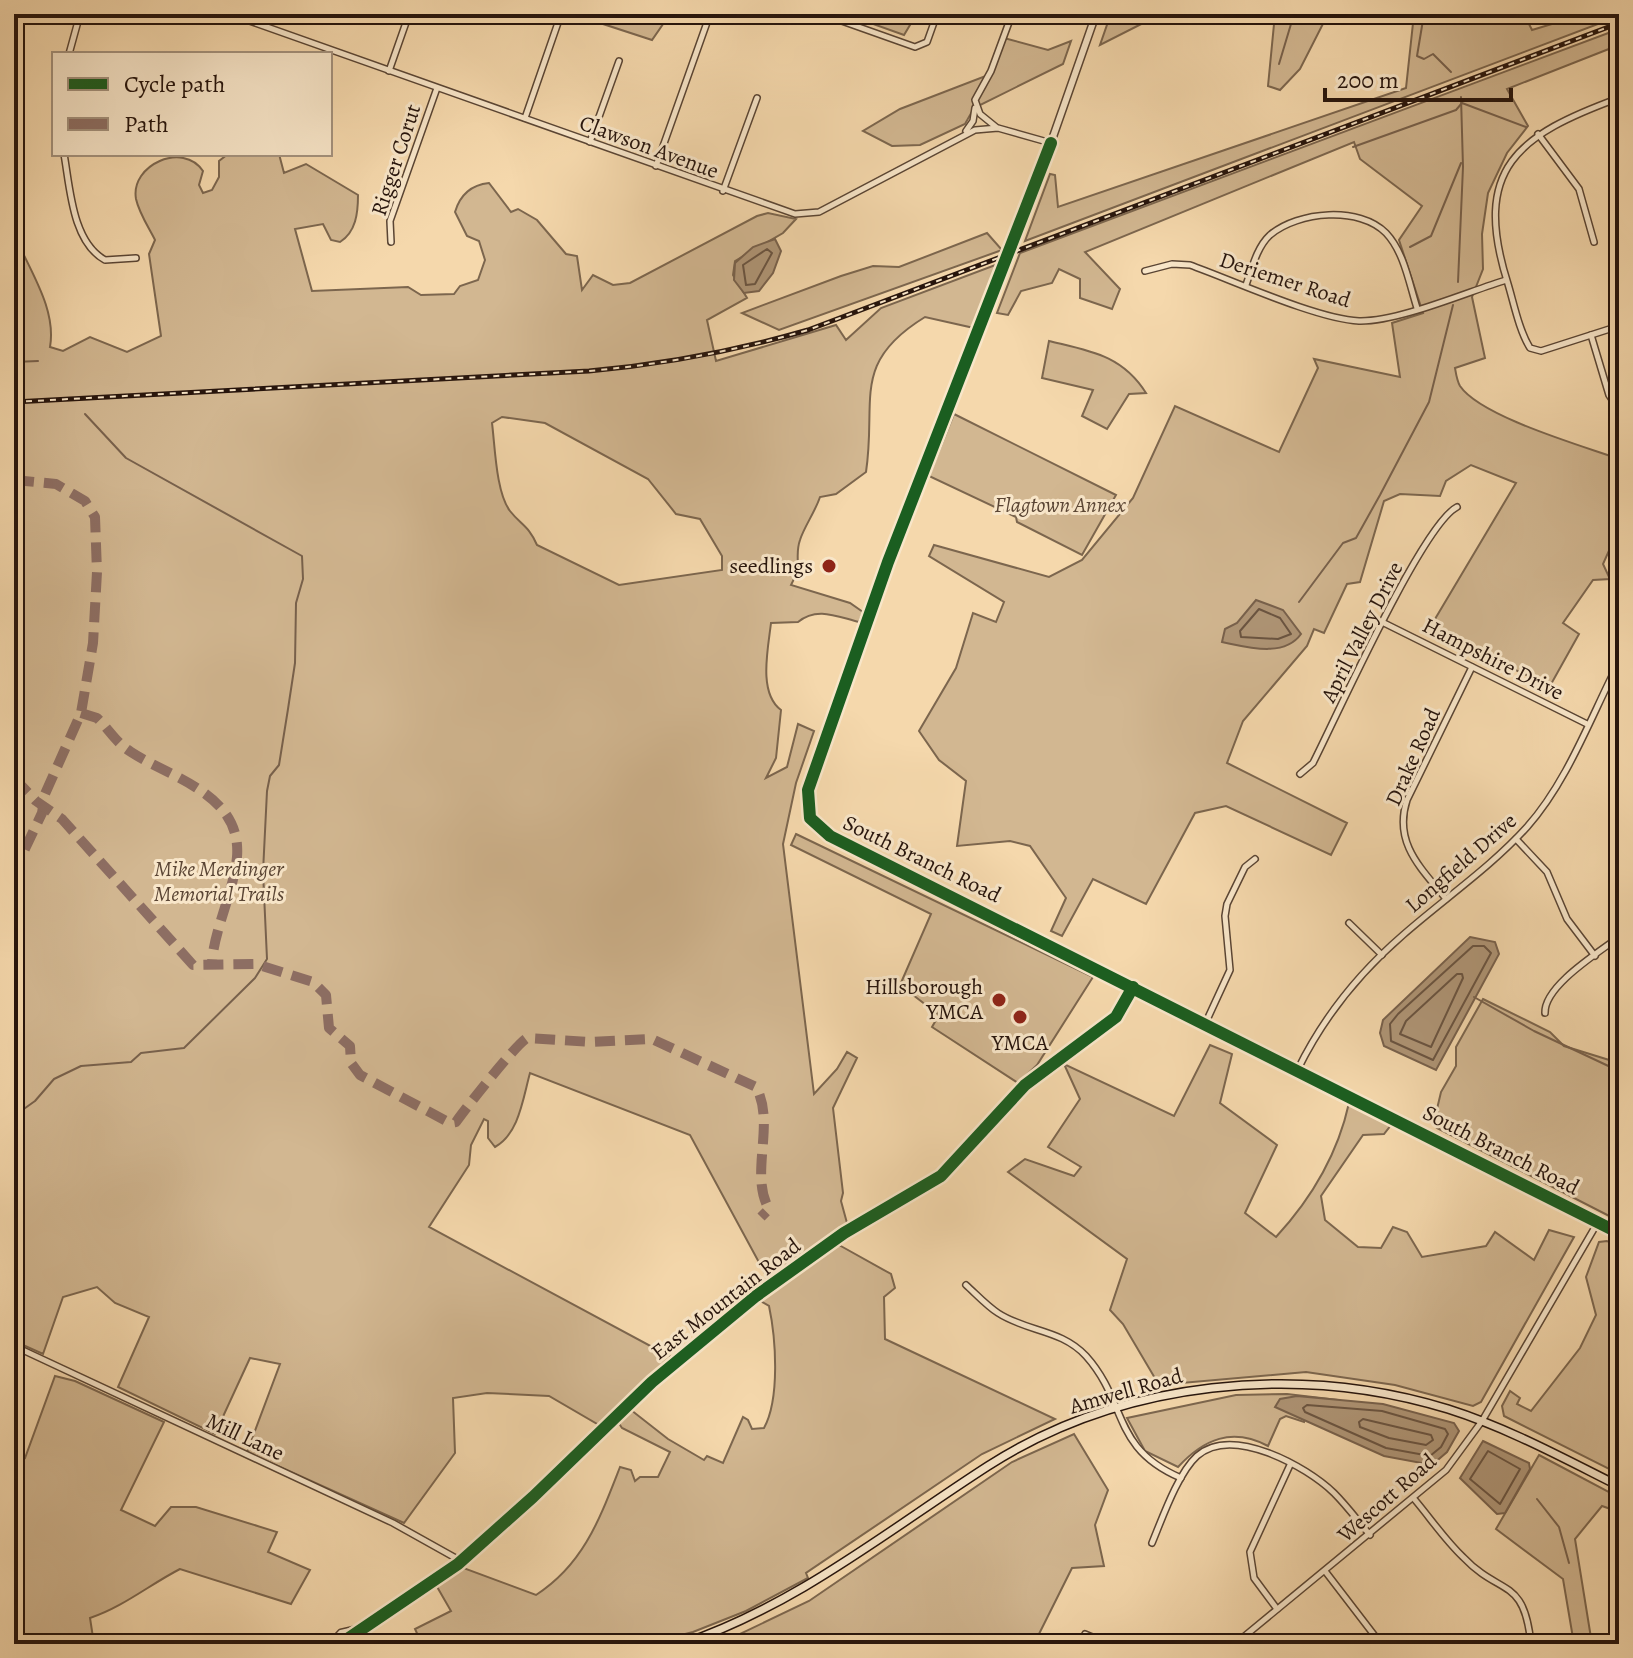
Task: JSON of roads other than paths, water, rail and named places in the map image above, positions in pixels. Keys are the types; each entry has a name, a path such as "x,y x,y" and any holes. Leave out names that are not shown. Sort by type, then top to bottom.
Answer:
{"main road":[{"name":"Amwell Road","path":"682,1644 742,1622 810,1586 1017,1449 1071,1424 1116,1409 1218,1387 1307,1385 1405,1398 1482,1421 1619,1486"}],"street":[{"path":"70,52 80,14"},
{"name":"Clawson Avenue","path":"230,14 782,212 819,212 964,134 998,128 1051,143"},
{"path":"389,71 409,14"},
{"path":"525,118 561,14"},
{"path":"656,166 710,14"},
{"path":"822,14 922,47 937,14"},
{"path":"964,134 973,121 976,93 991,71 1012,14"},
{"name":"South Branch Road","path":"1096,14 1020,231 888,562 810,782 808,812 815,825 830,836 1206,1022 1619,1233"},
{"path":"590,142 619,61"},
{"name":"Rigger Corut","path":"391,242 390,221 437,88"},
{"path":"723,191 757,98"},
{"path":"1619,98 1560,120 1538,134 1508,169 1496,204 1496,241 1530,348 1541,351 1619,326"},
{"path":"975,107 998,128"},
{"path":"1538,134 1579,189 1594,242"},
{"path":"64,156 75,209 87,244 105,260 136,258"},
{"path":"1246,285 1263,243 1279,229 1327,215 1350,214 1378,226 1393,242 1417,308"},
{"name":"Deriemer Road","path":"1145,271 1181,263 1347,320 1373,320 1506,280"},
{"path":"1591,335 1609,395 1619,410"},
{"name":"April Valley Drive","path":"1300,774 1313,763 1403,582 1443,518 1457,507"},
{"name":"Hampshire Drive","path":"1384,623 1587,724"},
{"name":"Longfield Drive","path":"1298,1069 1320,1026 1382,955 1516,839 1547,802 1619,662"},
{"name":"Drake Road","path":"1446,899 1409,852 1402,819 1407,800 1472,667"},
{"path":"1516,839 1547,872 1567,919 1595,956"},
{"path":"1206,1022 1230,970 1225,916 1227,904 1245,867 1255,859"},
{"path":"1349,923 1382,955"},
{"path":"1545,1013 1545,1005 1555,989 1619,937"},
{"name":"East Mountain Road","path":"340,1644 461,1561 712,1331 844,1233 941,1176 1025,1085 1116,1017 1133,987"},
{"name":"Wescott Road","path":"1235,1644 1415,1500 1446,1470 1482,1421 1598,1222"},
{"path":"966,1285 998,1313 1052,1332 1073,1345 1091,1362 1147,1461 1181,1478"},
{"name":"Mill Lane","path":"14,1346 393,1523 461,1561"},
{"path":"1152,1543 1181,1478 1198,1456 1224,1443 1253,1447 1290,1465 1335,1494 1370,1535"},
{"path":"1277,1609 1254,1578 1250,1552 1290,1465"},
{"path":"1415,1500 1463,1558 1514,1591 1524,1605 1531,1644"},
{"path":"1325,1571 1381,1644"},
{"path":"347,1644 354,1632"},
{"name":"East Mountain Road","path":"331,1644 341,1633 354,1632"},
{"path":"1085,1634 1109,1644"}],"water":[{"path":"775,239 781,251 773,273 759,291 744,293 734,280 735,263 753,247"},
{"path":"1256,600 1283,610 1301,634 1285,646 1275,648 1222,642 1225,629 1237,623"},
{"path":"1470,937 1495,942 1499,954 1436,1070 1384,1046 1380,1033 1383,1020"},
{"path":"1297,1396 1383,1404 1454,1423 1459,1431 1447,1452 1432,1465 1384,1456 1275,1407 1280,1399"},
{"path":"1483,1441 1529,1463 1530,1469 1505,1513 1497,1514 1460,1478"}],"waterway":[{"path":"1279,64 1294,14"},
{"path":"1424,14 1417,56 1424,59 1433,54 1451,72"},
{"path":"1424,21 1435,14"},
{"path":"1458,282 1463,167 1461,97"},
{"path":"1353,147 1456,110 1462,103 1526,127"},
{"path":"1410,247 1431,236 1461,163"},
{"path":"1299,602 1343,543 1356,538 1429,402 1453,305"},
{"path":"14,362 38,361"},
{"path":"14,1116 35,1101 54,1079 81,1066 131,1062 141,1053 184,1048 255,978 267,959 263,872 267,791 270,776 279,765 295,663 296,603 303,579 302,556 126,458 85,414"},
{"path":"1474,997 1534,1031 1619,1071"},
{"path":"1537,1499 1559,1527 1569,1563"}],"railway":[{"path":"14,402 589,371 645,365 754,344 808,330 1619,23"}],"place":[{"name":"seedlings","path":"829,566"},
{"name":"Hillsborough YMCA","path":"999,1000"},
{"name":"YMCA","path":"1020,1017"}],"park label":[{"name":"Flagtown Annex","path":"1060,505"},
{"name":"Mike Merdinger Memorial Trails","path":"219,882"}]}
